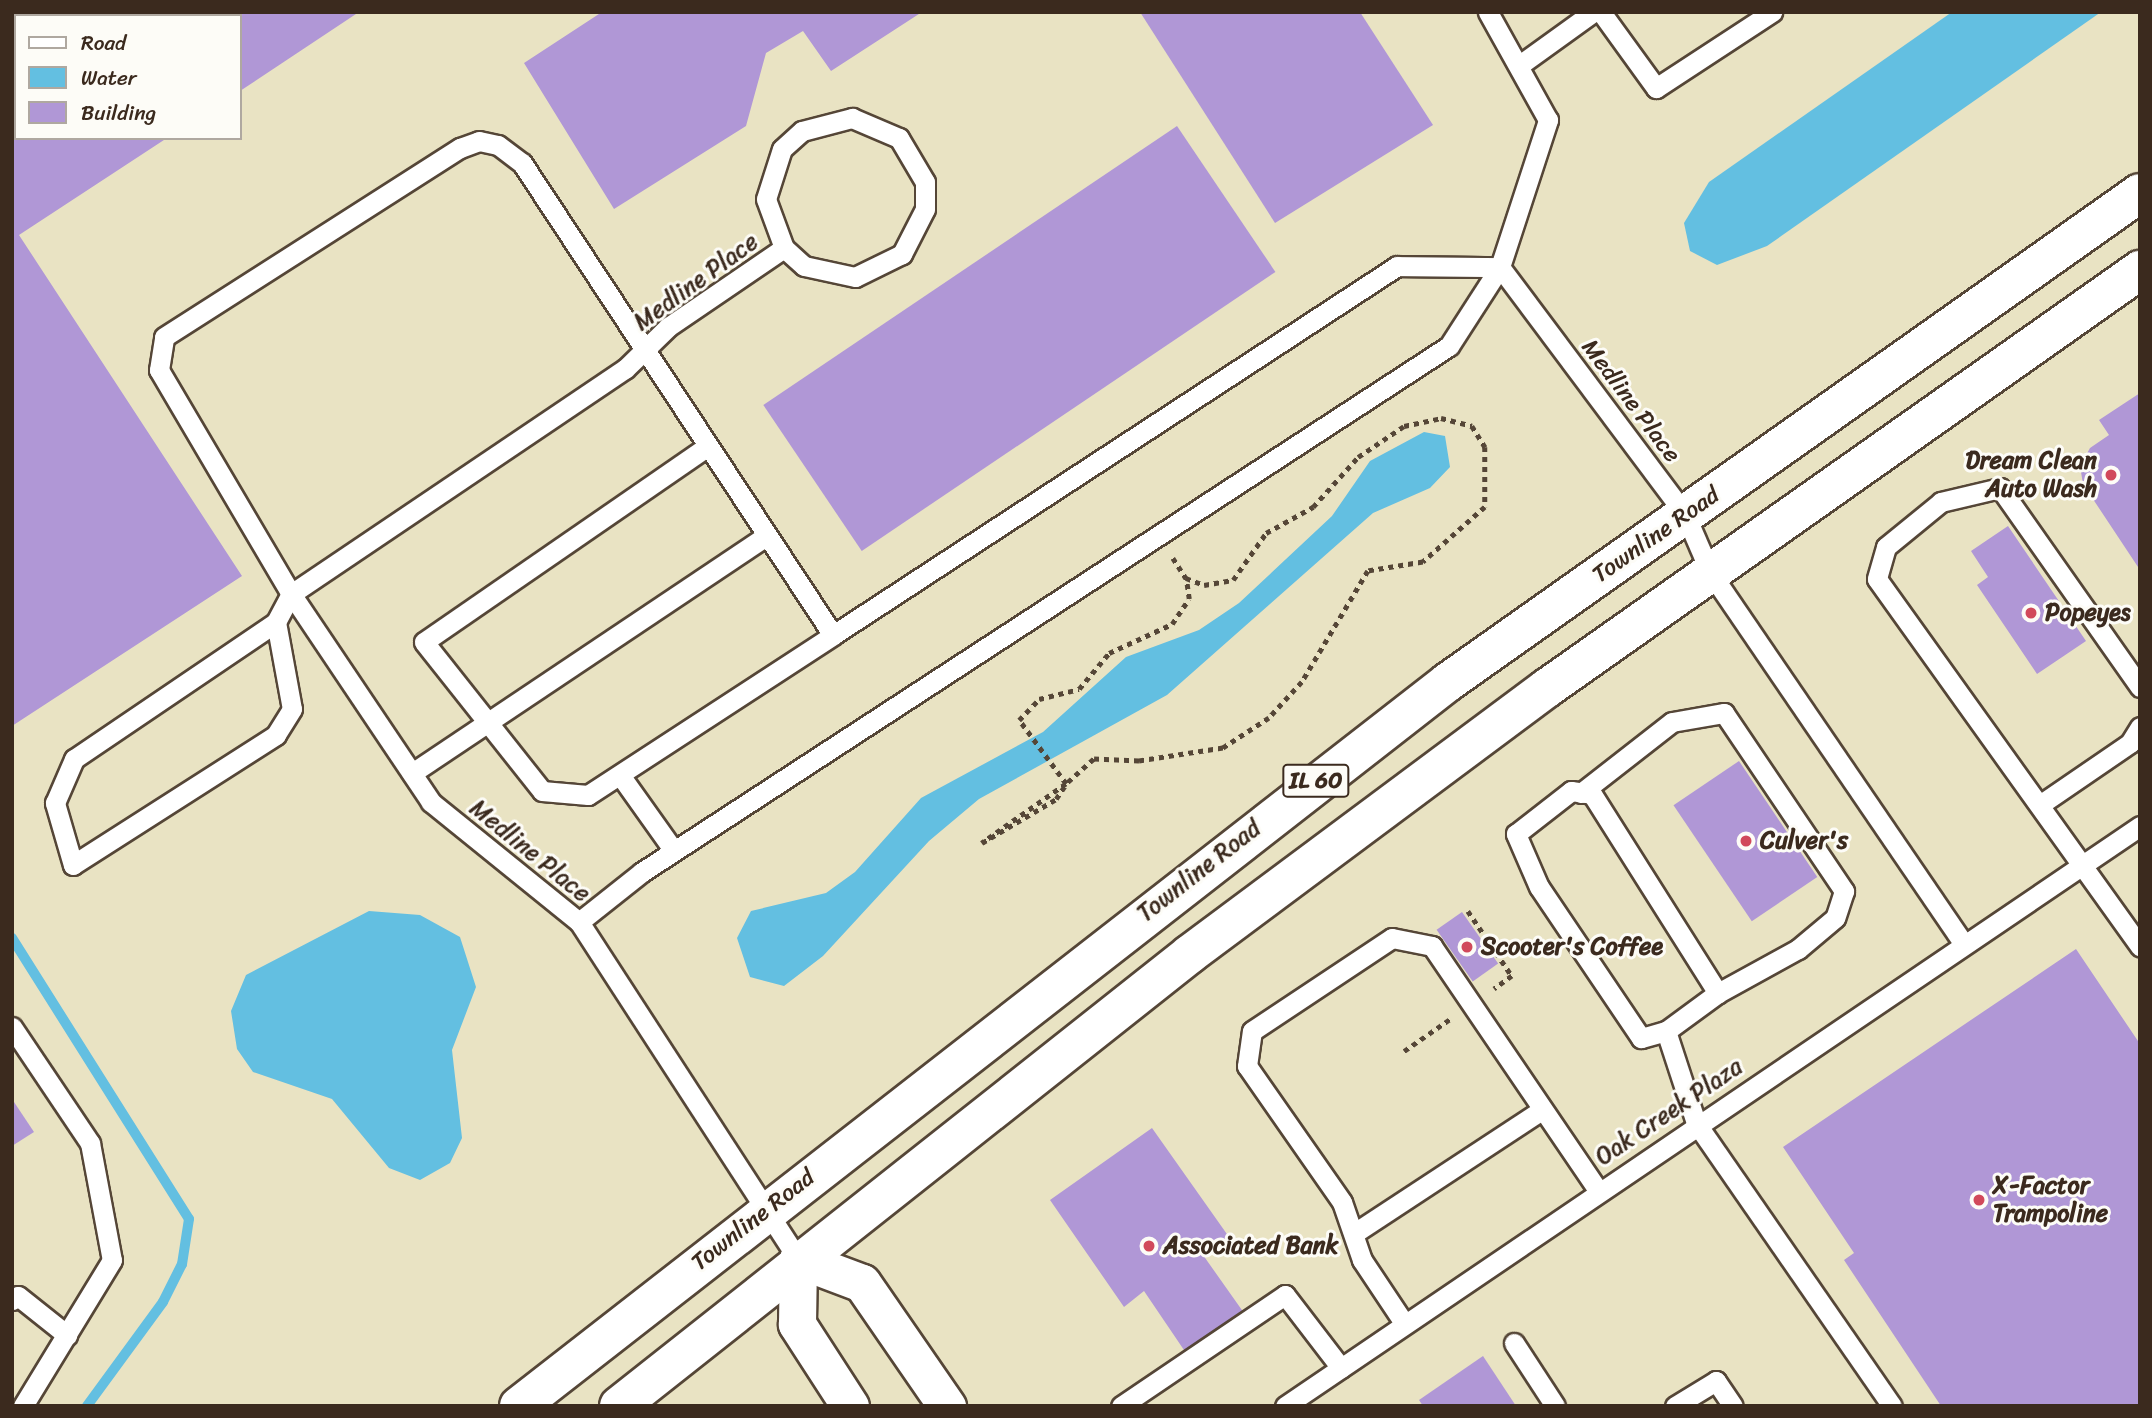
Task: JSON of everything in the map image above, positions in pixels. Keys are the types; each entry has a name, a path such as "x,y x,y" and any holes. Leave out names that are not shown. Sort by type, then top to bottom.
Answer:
{"main road":[{"name":"Townline Road","path":"519,1406 1281,807 1685,514 2140,192"},
{"name":"IL 60","path":"619,1406 798,1259 1202,945 1710,572 2140,270"}],"street":[{"path":"850,1406 797,1324 798,1259 862,1283 947,1406"}],"lane":[{"path":"579,922 674,851 1449,346 1500,267 1548,120 1521,64 1488,12"},
{"path":"1521,64 1593,12"},
{"path":"1601,12 1656,88 1772,12"},
{"name":"Medline Place","path":"852,118 899,138 915,158 925,195 918,233 902,254 855,277 816,271 784,248 766,199 782,149 826,120 852,118"},
{"path":"291,594 159,370 164,337 479,141 498,145 522,163 641,352 833,635"},
{"name":"Medline Place","path":"276,622 292,709 276,735 73,865 55,803 74,759 276,622 291,594 625,369 641,352 784,248"},
{"path":"705,448 424,642 484,724 542,791 588,795 1397,266 1500,267"},
{"name":"Medline Place","path":"1500,267 1685,514 1710,572 1962,942"},
{"path":"2140,687 2000,488 1941,502 1886,547 1877,579 2084,862 2140,946"},
{"path":"412,773 766,536"},
{"name":"Medline Place","path":"291,594 431,802 579,922 770,1207 798,1259"},
{"path":"1581,793 1672,722 1724,713 1844,891 1835,918 1798,949 1718,993 1666,1031 1640,1038 1539,887 1516,834 1570,792 1581,793 1592,794 1718,993"},
{"path":"2041,804 2130,743 2140,727"},
{"path":"620,775 674,851"},
{"name":"Oak Creek Plaza","path":"1285,1406 1962,942 2140,826"},
{"path":"1404,1323 1362,1260 1356,1232 1342,1202 1247,1066 1252,1031 1392,939 1432,946 1598,1190"},
{"path":"12,1027 90,1143 112,1260 23,1406"},
{"path":"1666,1031 1696,1123 1892,1406"},
{"path":"1356,1232 1542,1110"},
{"path":"1121,1406 1286,1295 1341,1367"},
{"path":"12,1300 18,1296 67,1335"},
{"path":"1514,1343 1555,1406"},
{"path":"1675,1406 1716,1381 1733,1406"}],"path":[{"path":"1066,784 1019,720 1039,699 1079,689 1109,653 1172,624 1189,599 1186,578 1204,584 1233,580 1266,533 1313,507 1358,457 1404,426 1441,418 1472,426 1485,447 1485,507 1423,562 1368,571 1302,682 1269,718 1223,748 1139,761 1094,758 1066,784 982,843 1056,799 1066,784"}],"water":[{"path":"1952,12 2101,12 1767,246 1717,265 1690,251 1684,223 1709,182"},
{"path":"1424,432 1445,436 1450,467 1430,488 1373,513 1167,695 979,799 929,841 823,956 784,986 750,977 737,938 751,911 826,893 855,872 921,798 1043,732 1126,657 1199,630 1239,603 1332,516 1370,461"},
{"path":"369,911 420,915 460,937 476,987 452,1050 462,1138 450,1163 420,1180 389,1168 332,1099 253,1072 237,1049 231,1011 246,975"}],"building":[{"path":"12,12 359,12 242,90 242,14 14,14 14,140 164,140 19,235 242,576 12,726"},
{"path":"602,12 922,12 831,71 803,31 766,53 746,126 614,209 524,63"},
{"path":"1140,12 1360,12 1433,125 1275,223"},
{"path":"1177,126 1275,272 862,551 763,405"},
{"name":"Dream Clean Auto Wash","path":"2140,393 2140,570 2083,484 2080,466 2090,448 2109,435 2099,420"},
{"name":"Popeyes","path":"2008,526 2086,641 2037,674 1977,585 1988,577 1971,551"},
{"name":"Culver's","path":"1739,761 1817,877 1752,921 1674,805"},
{"name":"Scooter's Coffee","path":"1462,912 1498,964 1473,981 1437,930"},
{"name":"X-Factor Trampoline","path":"2076,949 2140,1044 2140,1406 1941,1406 1844,1260 1854,1253 1783,1147"},
{"path":"12,1099 34,1132 12,1146"},
{"name":"Associated Bank","path":"1152,1128 1229,1237 1203,1255 1244,1313 1186,1353 1144,1291 1124,1307 1050,1200"},
{"path":"1483,1356 1516,1406 1423,1406 1419,1400"}],"waterway":[{"path":"12,938 189,1219 182,1264 163,1302 87,1406"}],"place":[{"name":"Dream Clean Auto Wash","path":"2111,475"},
{"name":"Popeyes","path":"2031,613"},
{"name":"Culver's","path":"1746,841"},
{"name":"Scooter's Coffee","path":"1467,947"},
{"name":"X-Factor Trampoline","path":"1979,1200"},
{"name":"Associated Bank","path":"1149,1246"}]}
